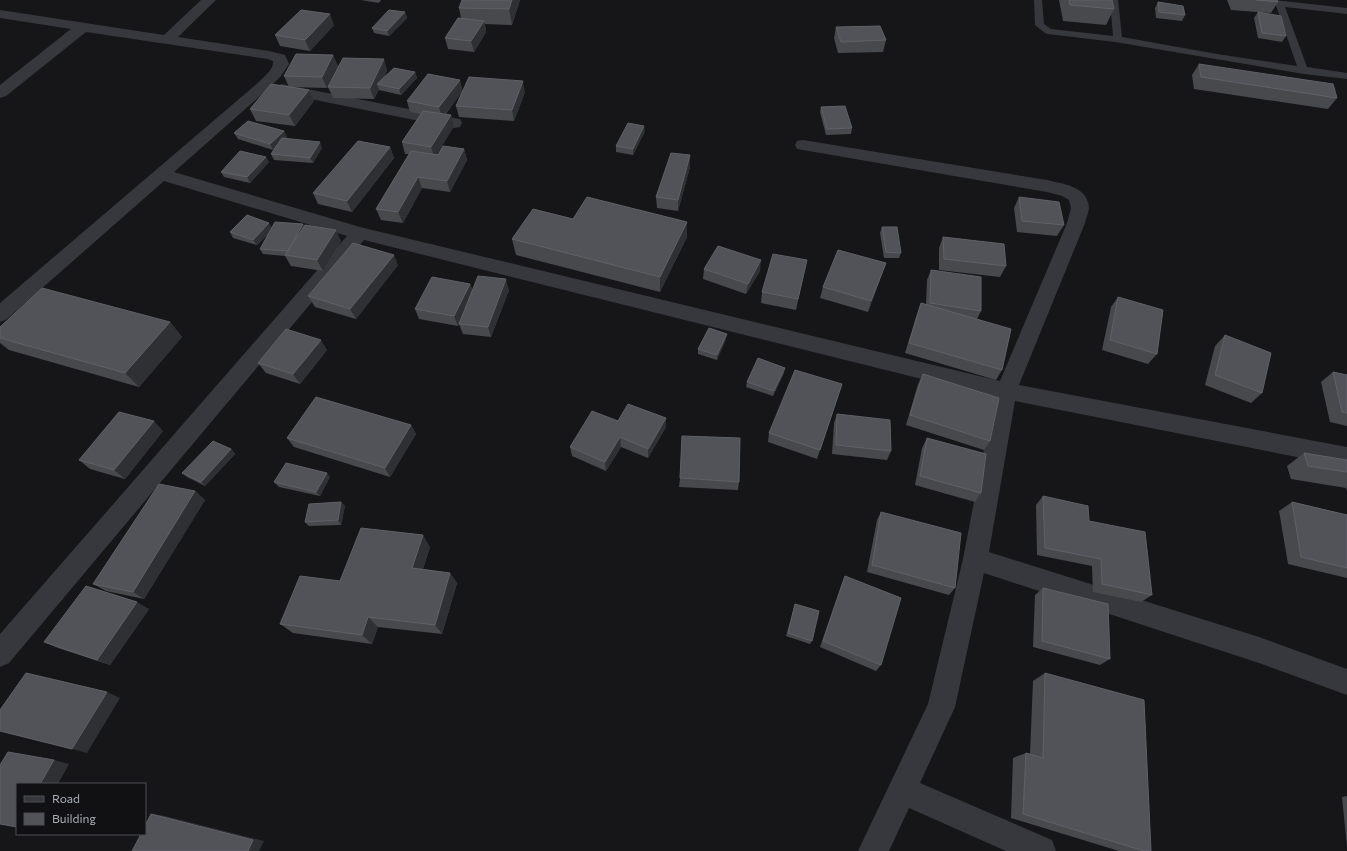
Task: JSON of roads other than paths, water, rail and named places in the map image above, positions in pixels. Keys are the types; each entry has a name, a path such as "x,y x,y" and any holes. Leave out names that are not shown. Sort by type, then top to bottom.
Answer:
{"street":[{"path":"167,40 209,0"},
{"path":"0,14 269,55 280,58 281,64 276,73 264,85 0,314"},
{"path":"0,93 83,27"},
{"path":"264,85 454,123"},
{"path":"803,144 1047,186 1068,191 1077,197 1080,208 1076,223 1006,391 976,559 941,707 873,851"},
{"path":"161,174 360,233 1006,391 1347,457"},
{"path":"0,654 360,233"},
{"path":"976,559 1259,650 1347,682"},
{"path":"902,790 1041,851"}],"lane":[{"path":"1038,0 1040,25 1046,30 1115,39 1347,76"},
{"path":"1114,0 1118,36 1115,39"},
{"path":"1304,70 1278,2 1347,11"}]}
